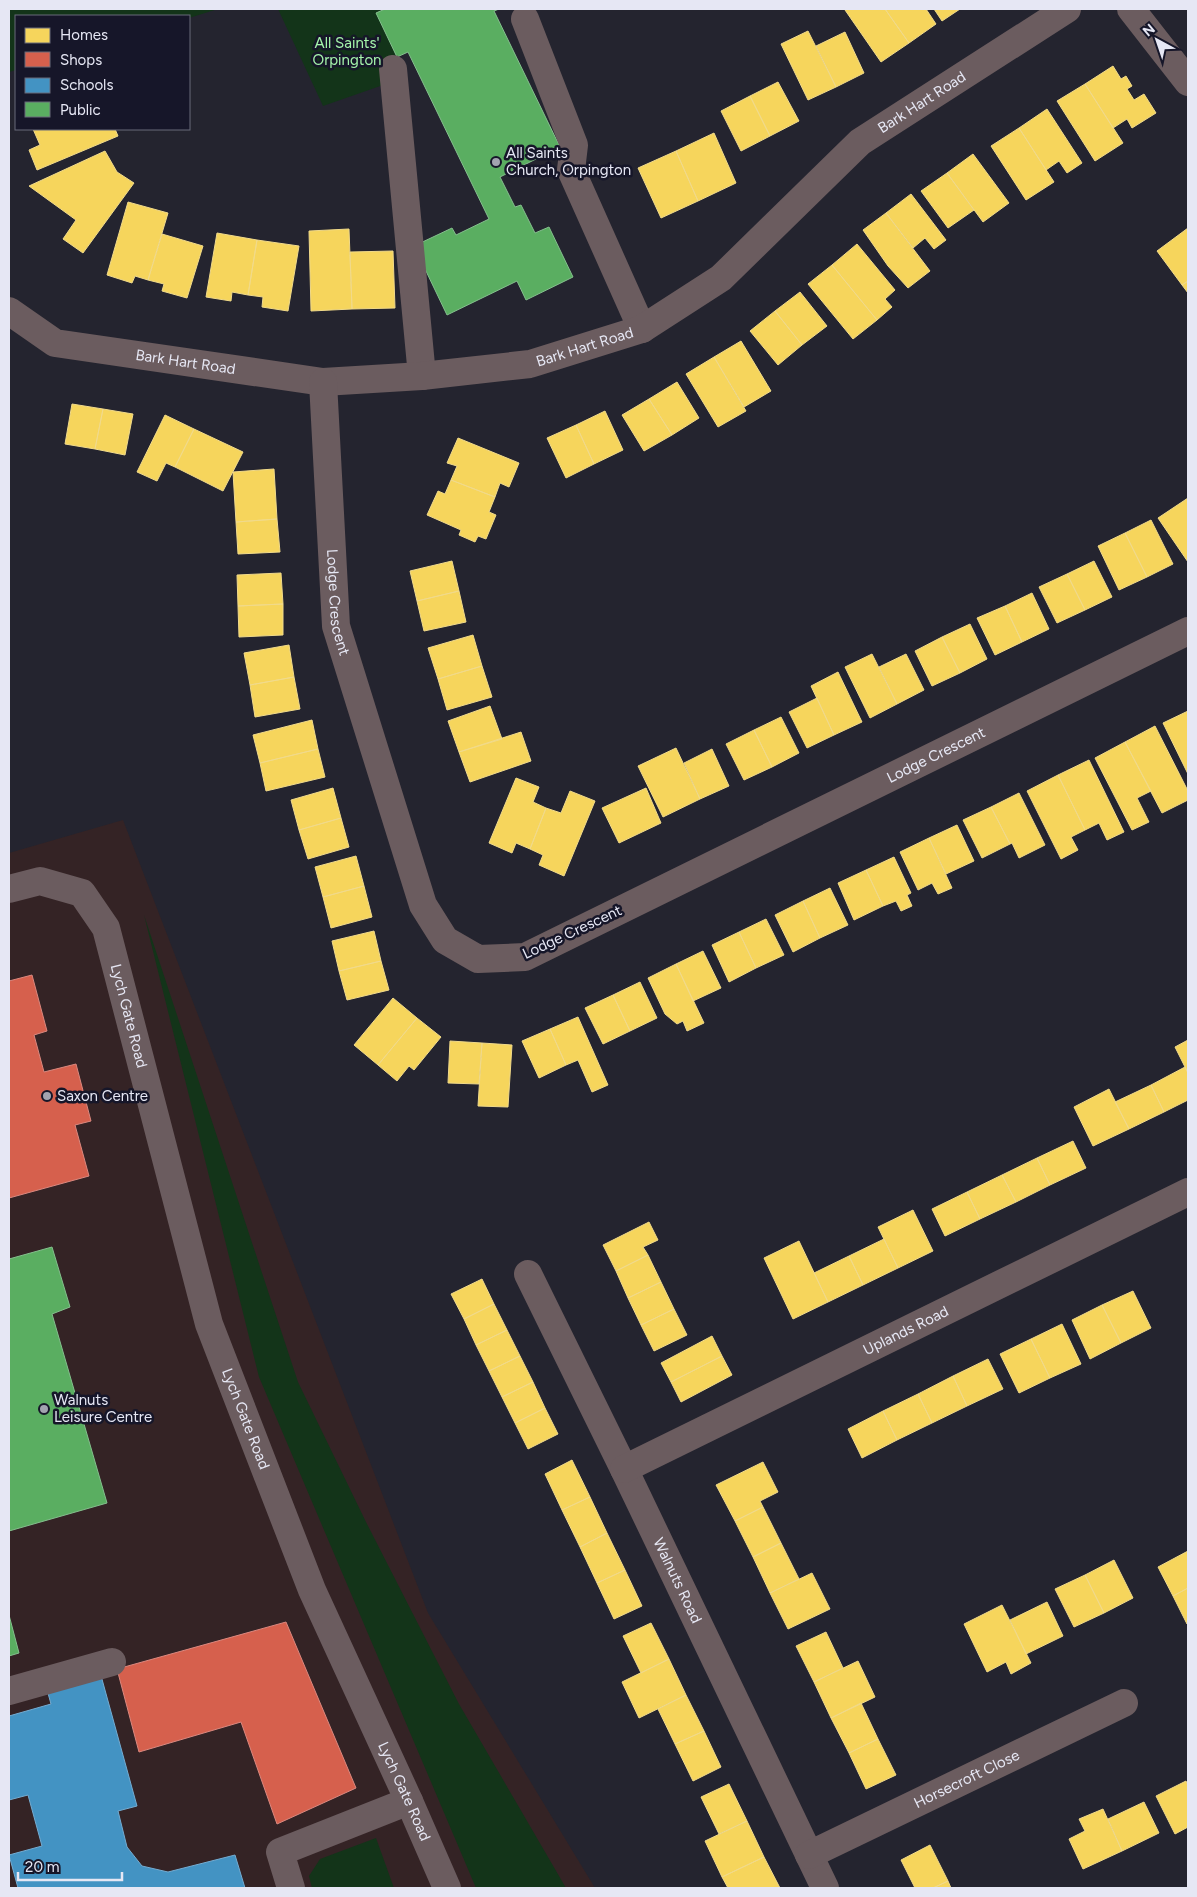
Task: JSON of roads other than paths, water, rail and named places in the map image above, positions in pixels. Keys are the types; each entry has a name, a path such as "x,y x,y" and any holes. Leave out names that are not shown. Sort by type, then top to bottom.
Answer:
{"street":[{"name":"Bark Hart Road","path":"9,310 55,343 323,382 422,376 530,364 642,329 721,278 860,142 1067,9"},
{"path":"1131,9 1188,82"},
{"path":"525,19 574,145 571,170 642,329"},
{"path":"393,69 422,376"},
{"name":"Lodge Crescent","path":"323,382 336,626 423,905 445,940 478,959 525,957 1188,631"},
{"name":"Lych Gate Road","path":"9,889 40,881 82,893 106,928 210,1324 312,1590 447,1888"},
{"name":"Uplands Road","path":"624,1469 1188,1192"},
{"name":"Walnuts Road","path":"528,1274 624,1469 825,1888"},
{"path":"9,1691 112,1662"},
{"name":"Horsecroft Close","path":"809,1856 1124,1703"},
{"path":"291,1888 280,1852 409,1801"}],"place":[{"name":"All Saints Church, Orpington","path":"496,162"},
{"name":"Saxon Centre","path":"47,1096"},
{"name":"Walnuts Leisure Centre","path":"44,1409"}],"park label":[{"name":"All Saints' Orpington","path":"347,52"}]}
